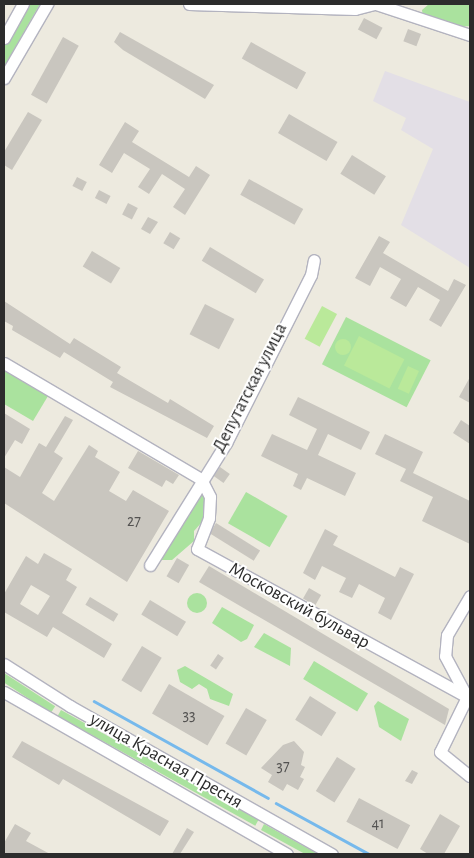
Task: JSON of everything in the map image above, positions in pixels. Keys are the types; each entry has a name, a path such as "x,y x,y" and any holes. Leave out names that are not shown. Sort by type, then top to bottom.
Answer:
{"street":[{"path":"4,38 23,4"},
{"path":"4,78 47,4"},
{"path":"189,4 355,9 375,4 470,35"},
{"name":"Депутатская улица","path":"150,565 201,479 226,444 276,335 311,275 314,260"},
{"path":"4,363 201,479"},
{"name":"Московский бульвар","path":"201,479 210,497 209,518 197,549 467,697"},
{"path":"470,596 447,634 445,656 467,697 440,752 470,776"},
{"name":"улица Красная Пресня","path":"4,664 70,706 332,854"},
{"name":"улица Красная Пресня","path":"4,692 287,854"}],"shaded area":[{"path":"385,71 470,102 470,268 401,225 433,149 401,130 406,118 373,101"}],"green space":[{"path":"27,4 40,4 4,67 4,45"},
{"path":"429,4 470,4 470,26 449,28 423,17 422,10"},
{"path":"322,306 337,314 320,347 305,339"},
{"path":"346,317 431,360 407,407 322,364"},
{"path":"359,336 404,359 389,389 344,365"},
{"path":"340,339 346,339 351,344 349,353 340,355 335,350 335,344"},
{"path":"408,366 419,371 409,394 398,389"},
{"path":"5,371 48,396 33,421 4,404"},
{"path":"202,492 207,496 202,522 194,531 194,541 172,560 160,560 157,557"},
{"path":"246,492 288,516 270,547 228,523"},
{"path":"197,593 204,596 207,603 204,610 197,613 190,610 187,603 190,596"},
{"path":"222,607 254,625 247,639 241,642 212,623"},
{"path":"264,633 291,648 290,666 254,647"},
{"path":"314,661 368,693 357,711 303,679"},
{"path":"185,666 233,694 229,706 210,699 207,689 199,684 192,689 180,682 177,670"},
{"path":"4,673 55,706 51,713 4,683"},
{"path":"378,701 409,719 401,741 379,727 374,706"},
{"path":"61,710 259,820 255,826 58,716"},
{"path":"264,824 318,854 305,854 261,830"}],"building":[{"path":"364,18 383,28 376,39 358,29"},
{"path":"408,29 421,34 416,46 403,41"},
{"path":"120,32 214,85 205,99 123,50 114,42"},
{"path":"63,37 79,46 47,103 31,95"},
{"path":"251,42 306,73 297,89 242,59"},
{"path":"28,112 42,120 12,170 4,165 4,152"},
{"path":"289,114 337,142 326,161 278,133"},
{"path":"125,122 139,131 132,142 189,177 196,166 210,175 185,215 173,207 185,189 162,174 149,194 138,187 150,169 124,153 112,173 99,165"},
{"path":"352,155 386,176 374,195 340,174"},
{"path":"77,177 87,182 82,191 72,186"},
{"path":"249,179 303,209 294,225 240,195"},
{"path":"99,190 111,196 106,204 95,198"},
{"path":"128,203 138,208 132,220 122,215"},
{"path":"148,217 158,222 150,234 141,229"},
{"path":"170,232 180,238 174,249 163,243"},
{"path":"379,236 390,242 383,253 448,291 454,279 466,285 441,327 429,320 440,300 418,287 406,307 390,298 401,279 380,267 370,286 355,278"},
{"path":"210,247 264,279 256,293 202,261"},
{"path":"92,251 120,268 111,283 83,266"},
{"path":"4,301 70,344 74,338 121,367 117,373 168,403 170,399 214,426 207,438 110,387 113,382 64,352 60,358 12,330 13,326 4,321"},
{"path":"205,304 234,319 219,349 190,334"},
{"path":"470,377 470,403 459,397"},
{"path":"298,397 370,432 361,450 328,434 318,455 356,473 345,496 307,478 301,490 293,486 298,474 261,456 272,434 307,450 317,429 289,415"},
{"path":"4,413 30,429 22,444 15,440 4,458"},
{"path":"65,416 73,420 54,452 63,458 42,493 54,501 89,445 98,451 95,457 120,472 109,491 126,501 133,490 169,511 127,582 4,503 4,467 20,477 39,443 46,447"},
{"path":"461,420 470,426 470,444 453,433"},
{"path":"385,434 423,452 413,473 470,501 470,544 422,521 433,497 400,481 406,469 375,454"},
{"path":"138,451 179,475 173,484 166,480 162,487 128,468"},
{"path":"220,467 230,474 224,483 214,476"},
{"path":"216,523 260,551 254,561 210,533"},
{"path":"325,529 338,536 333,545 395,577 400,567 414,574 391,620 378,613 385,598 359,584 352,598 339,592 346,578 322,566 315,580 303,573"},
{"path":"44,553 72,569 66,580 77,587 62,613 112,644 104,658 53,627 47,637 4,612 4,594 26,556 38,564","holes":["31,585 50,596 38,615 20,604"]},
{"path":"177,558 189,565 179,583 166,576"},
{"path":"209,566 449,709 445,725 199,582"},
{"path":"309,588 321,595 315,605 303,598"},
{"path":"90,597 118,614 114,622 85,605"},
{"path":"150,600 186,622 177,636 141,615"},
{"path":"142,646 162,658 141,692 121,680"},
{"path":"218,654 224,658 216,670 210,666"},
{"path":"169,684 224,716 207,745 152,713"},
{"path":"310,696 336,712 321,736 295,720"},
{"path":"246,708 267,720 246,756 226,744"},
{"path":"22,741 169,821 160,836 63,779 59,785 12,757"},
{"path":"294,741 304,752 301,765 305,767 300,777 304,779 298,790 287,784 283,791 268,782 272,775 261,768 283,745"},
{"path":"337,757 356,769 334,803 316,791"},
{"path":"412,770 418,773 412,784 405,781"},
{"path":"359,798 410,825 398,849 346,822"},
{"path":"440,814 460,826 444,854 428,854 420,849"},
{"path":"15,824 31,833 26,841 50,854 4,854 4,843"},
{"path":"187,828 194,832 180,854 172,854"}],"waterway":[{"path":"94,701 268,798"},
{"path":"276,803 369,854"}]}
